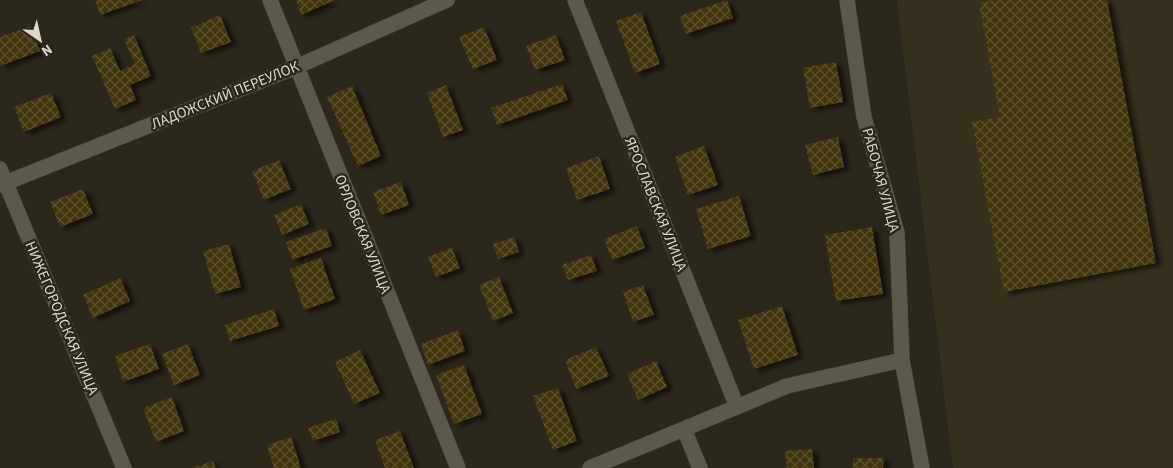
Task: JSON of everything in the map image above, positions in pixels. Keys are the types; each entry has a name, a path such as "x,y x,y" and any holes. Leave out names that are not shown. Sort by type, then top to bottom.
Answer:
{"street":[{"name":"ОРЛОВСКАЯ УЛИЦА","path":"270,0 458,468"},
{"name":"ЛАДОЖСКИЙ ПЕРЕУЛОК","path":"2,179 296,67 448,0"},
{"name":"ЯРОСЛАВСКАЯ УЛИЦА","path":"576,0 737,407"},
{"name":"РАБОЧАЯ УЛИЦА","path":"847,0 864,117 897,233 902,360 922,468"},
{"name":"НИЖЕГОРОДСКАЯ УЛИЦА","path":"2,179 124,468"},
{"path":"590,468 787,386 902,360"},
{"path":"684,429 700,468"}],"shaded area":[{"path":"897,0 1173,0 1173,468 953,468"}],"building":[{"path":"95,0 142,0 100,15"},
{"path":"296,0 335,0 301,15"},
{"path":"727,0 733,18 686,34 680,16"},
{"path":"993,0 1107,0 1156,263 1004,292 972,122 1000,117 979,3"},
{"path":"641,12 660,64 635,73 616,21"},
{"path":"220,15 231,42 201,53 191,28"},
{"path":"30,26 40,51 0,66 0,37"},
{"path":"484,27 497,60 473,69 459,37"},
{"path":"134,35 151,76 130,85 136,100 115,109 92,56 110,48 120,71 135,64 124,39"},
{"path":"556,35 565,60 535,70 526,46"},
{"path":"836,62 843,102 810,108 803,68"},
{"path":"562,84 568,100 497,125 491,108"},
{"path":"446,85 463,130 443,137 427,93"},
{"path":"352,86 381,156 358,166 327,97"},
{"path":"51,93 61,117 24,132 14,107"},
{"path":"838,137 844,167 813,175 805,145"},
{"path":"704,146 718,185 688,195 675,157"},
{"path":"599,156 610,189 577,200 566,168"},
{"path":"279,160 291,189 264,200 252,171"},
{"path":"401,182 409,205 381,215 373,192"},
{"path":"83,189 93,214 60,227 50,202"},
{"path":"739,196 751,236 708,249 696,209"},
{"path":"301,204 309,224 282,235 274,215"},
{"path":"637,226 645,248 612,260 604,239"},
{"path":"872,227 883,294 836,301 825,235"},
{"path":"326,228 332,246 292,260 286,242"},
{"path":"514,237 519,252 498,259 493,244"},
{"path":"229,244 241,287 215,294 203,251"},
{"path":"452,248 460,268 436,277 428,257"},
{"path":"591,255 597,271 568,280 562,265"},
{"path":"321,258 335,299 304,310 290,269"},
{"path":"499,277 513,313 493,321 479,285"},
{"path":"120,278 130,301 93,318 83,295"},
{"path":"643,285 654,315 633,322 623,292"},
{"path":"782,306 798,355 754,369 738,320"},
{"path":"274,309 279,326 230,341 225,325"},
{"path":"458,330 465,351 428,365 421,344"},
{"path":"150,344 159,369 123,382 115,356"},
{"path":"188,344 200,375 174,385 162,354"},
{"path":"596,347 609,376 576,389 565,360"},
{"path":"360,350 380,393 354,404 335,362"},
{"path":"656,361 667,387 638,400 627,374"},
{"path":"464,365 482,414 454,424 436,375"},
{"path":"558,388 577,441 553,450 533,396"},
{"path":"172,397 184,431 156,442 143,408"},
{"path":"336,419 340,432 313,441 308,428"},
{"path":"400,431 414,468 385,468 375,440"},
{"path":"291,437 301,468 274,468 267,445"},
{"path":"812,449 814,468 787,468 785,451"},
{"path":"853,458 884,458 883,468 853,468"},
{"path":"213,461 216,468 192,468"}]}
